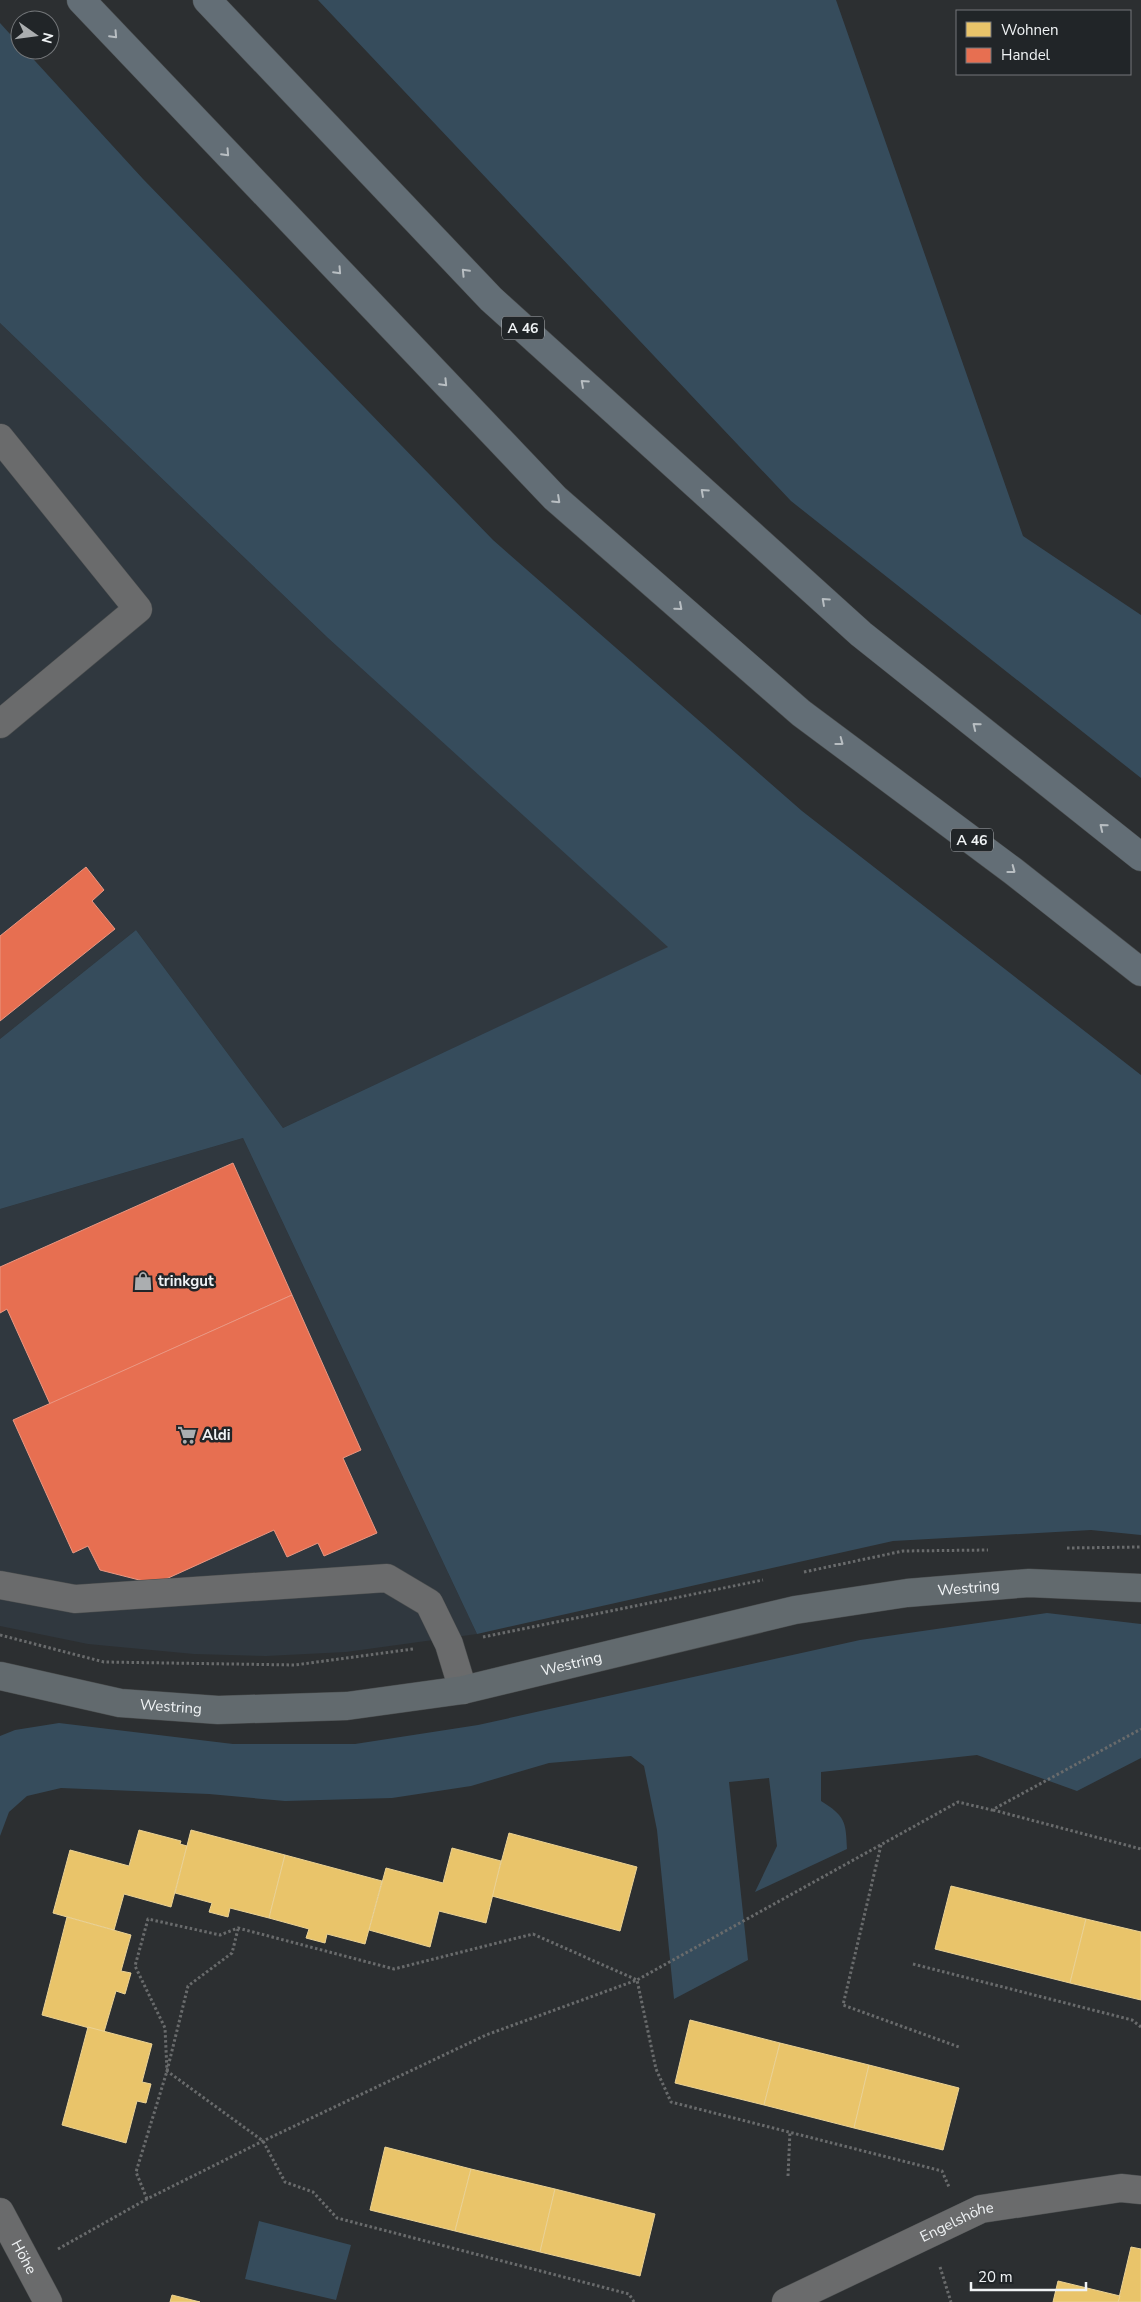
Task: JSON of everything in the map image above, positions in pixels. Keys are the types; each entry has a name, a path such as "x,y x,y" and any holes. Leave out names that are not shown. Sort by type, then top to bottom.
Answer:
{"highway":[{"name":"A 46","path":"80,0 554,498 801,713 1013,870 1141,972"},
{"name":"A 46","path":"207,0 491,298 861,634 1141,858"}],"main road":[{"name":"Westring","path":"0,1676 120,1702 218,1710 347,1706 463,1690 795,1610 879,1597 907,1593 1029,1584 1141,1588"}],"street":[{"path":"0,438 138,609 0,724"},
{"path":"0,1585 75,1598 386,1578 429,1604 449,1644 463,1690"},
{"name":"Engelshöhe","path":"786,2302 981,2209 1121,2188 1141,2190"},
{"name":"Höhe","path":"0,2212 48,2302"}],"path":[{"path":"1061,1548 1141,1547"},
{"path":"797,1573 903,1551 992,1550"},
{"path":"0,1635 104,1662 295,1665 449,1644 768,1579"},
{"path":"992,1810 1141,1729"},
{"path":"29,2266 147,2199 263,2140 486,2035 637,1980 958,1802 1141,1849"},
{"path":"881,1845 844,2005 958,2047"},
{"path":"167,2071 165,2028 135,1966 148,1919 220,1935 238,1928 394,1969 533,1934 637,1980"},
{"path":"147,2199 136,2172 167,2071 188,1986 232,1952 238,1928"},
{"path":"913,1964 1132,2020 1141,2026"},
{"path":"637,1980 656,2069 671,2102 942,2171 963,2219"},
{"path":"167,2071 263,2140 286,2182 313,2192 337,2218 629,2294 634,2302"},
{"path":"788,2176 790,2131"}],"shaded area":[{"path":"318,0 836,0 1023,536 1141,615 1141,778 791,501"},
{"path":"0,23 10,34 10,60 34,60 143,179 493,540 802,811 1141,1075 1141,1535 1091,1530 893,1541 477,1634 243,1138 0,1209 0,1039 136,930 283,1128 668,947 328,638 0,323"},
{"path":"0,323 328,638 669,947 283,1128 136,930 0,1039"},
{"path":"243,1138 477,1634 346,1652 266,1656 194,1654 88,1644 0,1626 0,1209"},
{"path":"1047,1613 1141,1624 1141,1758 1077,1791 977,1755 821,1772 821,1801 840,1815 843,1820 847,1849 755,1892 777,1846 769,1778 729,1782 748,1960 674,1999 657,1830 644,1766 631,1756 549,1763 471,1786 392,1798 285,1801 209,1794 61,1788 27,1796 9,1812 0,1836 0,1736 15,1730 59,1723 233,1744 355,1744 478,1725 860,1640"},
{"path":"259,2221 351,2245 336,2300 245,2279"}],"building: Wohnen":[{"path":"139,1830 181,1841 180,1844 187,1846 171,1907 124,1894 114,1930 53,1913 70,1850 129,1866"},
{"path":"191,1830 285,1855 269,1918 230,1908 228,1917 209,1912 212,1903 175,1893"},
{"path":"509,1833 637,1867 620,1931 492,1896"},
{"path":"452,1848 501,1861 486,1923 439,1911 430,1947 369,1930 386,1868 443,1883"},
{"path":"285,1855 382,1881 365,1944 327,1934 325,1943 306,1938 309,1929 269,1918"},
{"path":"951,1886 1086,1919 1070,1983 935,1949"},
{"path":"67,1917 131,1935 121,1971 131,1973 125,1994 116,1991 104,2032 42,2015"},
{"path":"1086,1919 1141,1932 1141,2000 1070,1983"},
{"path":"690,2020 780,2043 764,2105 675,2083"},
{"path":"88,2027 152,2044 142,2082 151,2084 146,2103 137,2101 126,2143 62,2125"},
{"path":"780,2043 869,2065 854,2128 764,2105"},
{"path":"869,2065 959,2088 943,2150 854,2128"},
{"path":"385,2147 471,2169 455,2231 370,2210"},
{"path":"471,2169 555,2189 540,2252 455,2231"},
{"path":"555,2189 655,2214 640,2276 540,2252"},
{"path":"1131,2247 1141,2249 1141,2302 1118,2302"},
{"path":"1058,2281 1120,2296 1118,2302 1053,2302"},
{"path":"172,2295 200,2302 170,2302"}],"building: Handel":[{"path":"86,867 104,890 92,901 115,929 0,1021 0,936"},
{"name":"trinkgut","path":"233,1163 292,1295 50,1404 7,1309 0,1313 0,1267"},
{"name":"Aldi","path":"292,1295 361,1450 343,1458 377,1533 324,1556 318,1543 287,1557 274,1530 155,1584 100,1570 88,1546 73,1553 13,1420"}],"place":[{"name":"trinkgut","path":"143,1281"},
{"name":"Aldi","path":"187,1435"}]}
